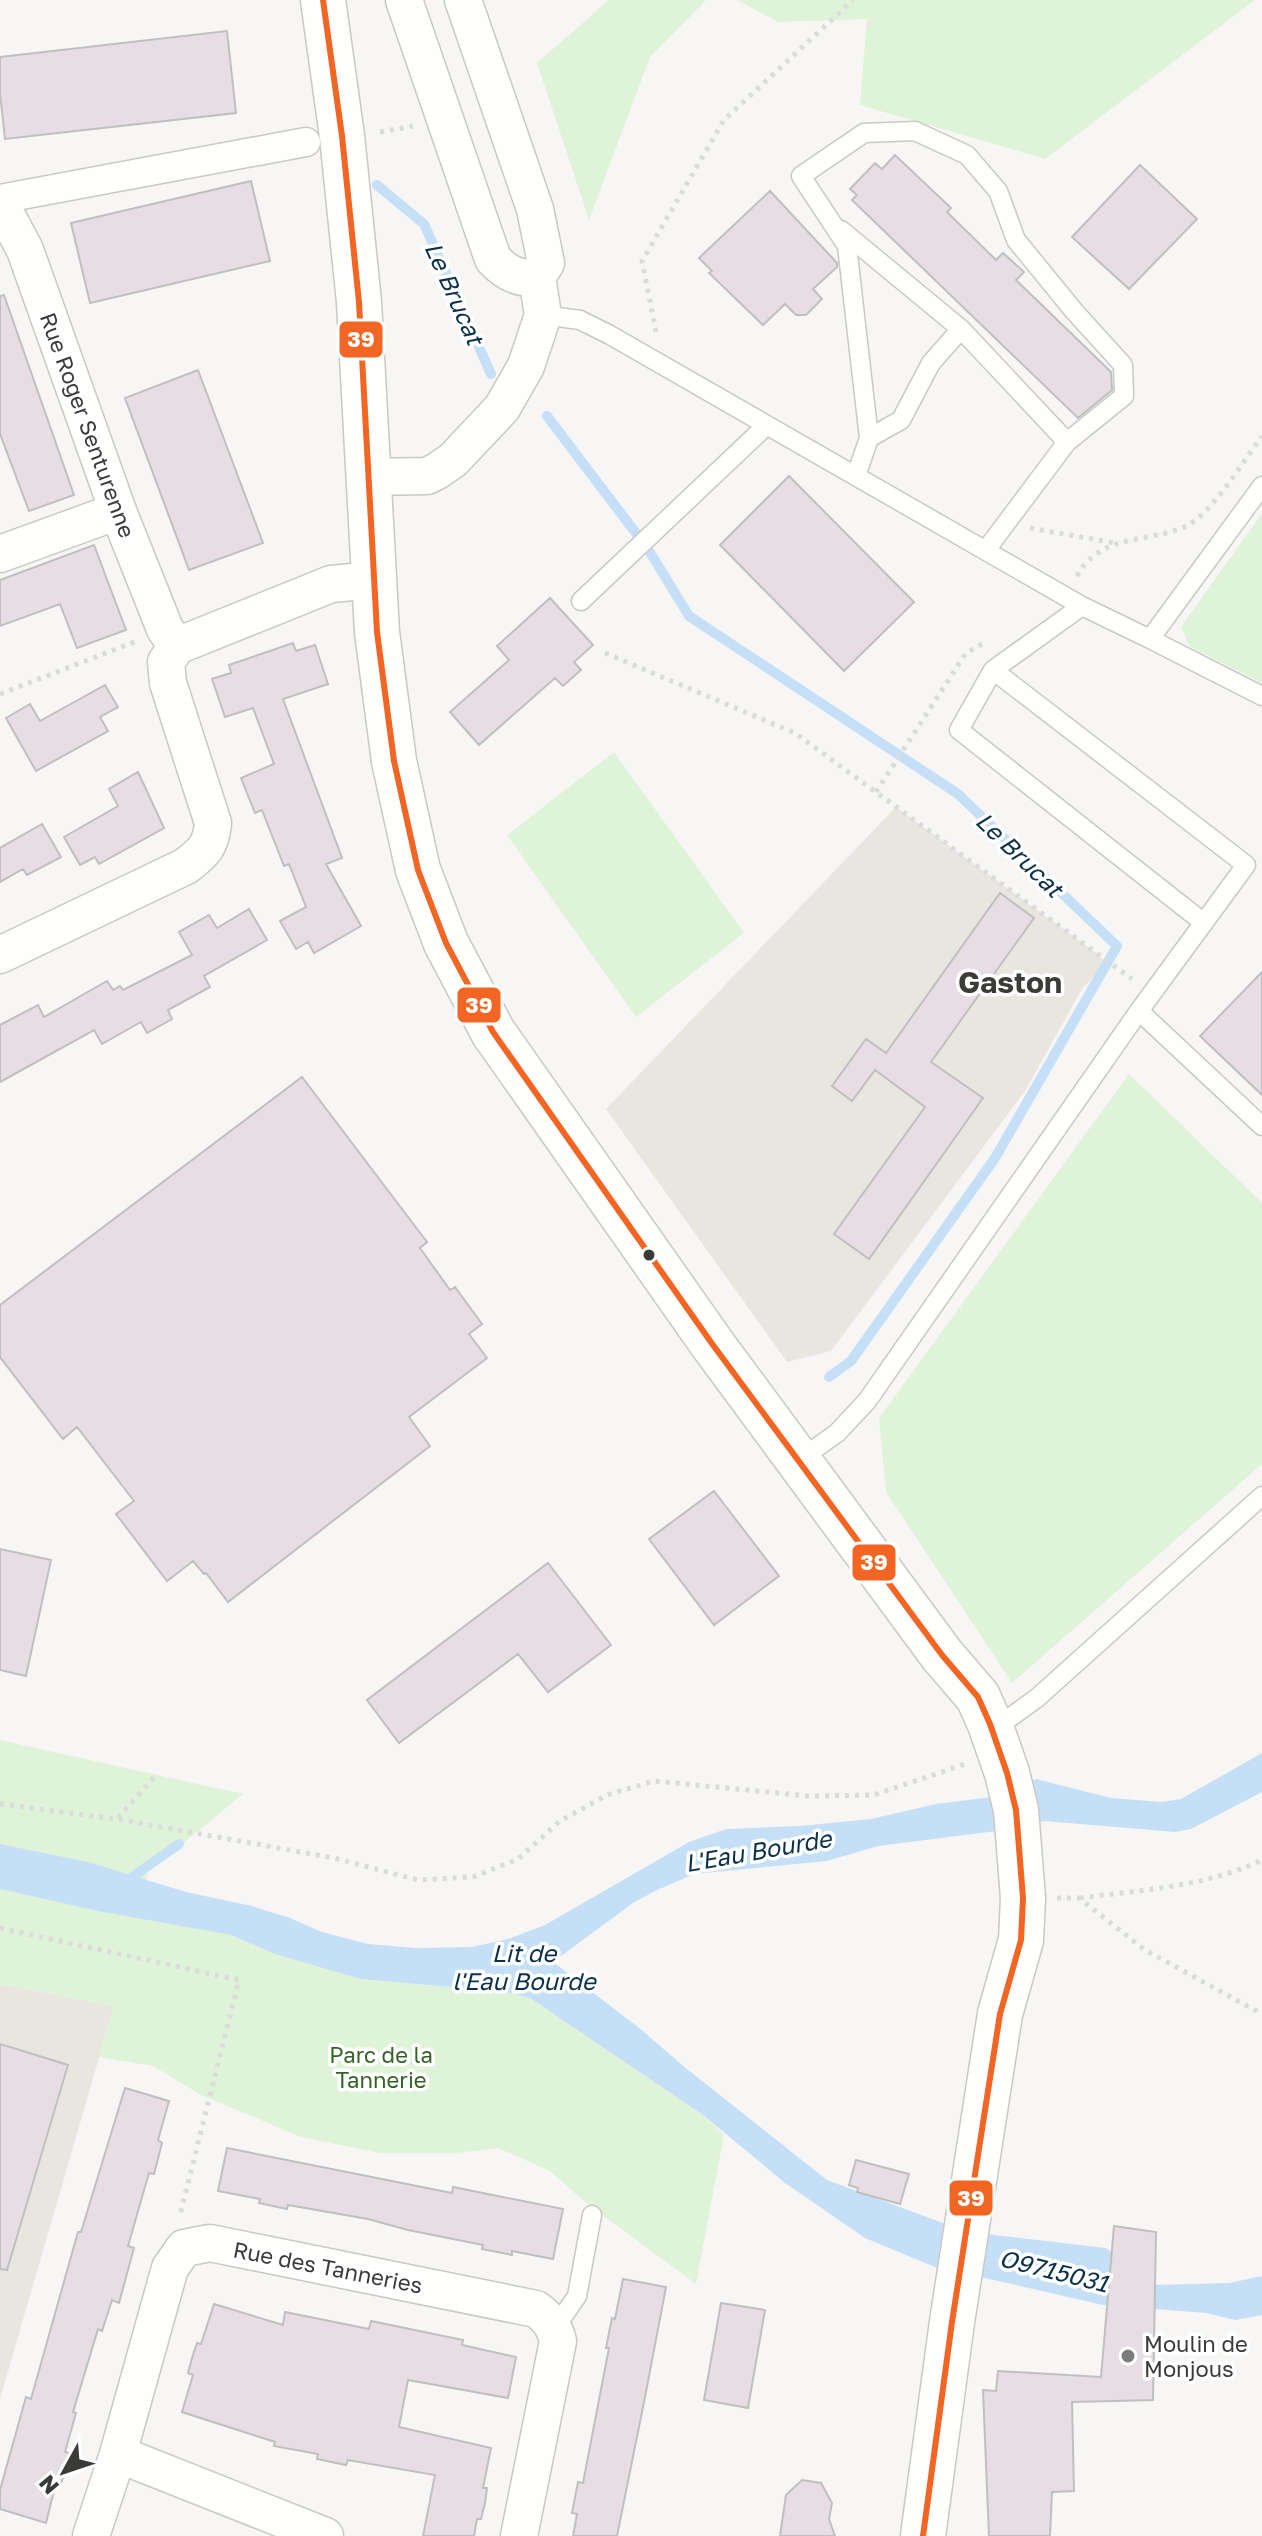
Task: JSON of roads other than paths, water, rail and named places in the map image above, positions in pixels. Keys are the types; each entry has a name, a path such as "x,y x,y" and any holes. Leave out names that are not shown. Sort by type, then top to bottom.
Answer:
{"street":[{"path":"323,0 342,136 359,302 377,632 394,761 418,870 446,943 493,1032 713,1345 942,1655 978,1697 990,1724 986,1771"},
{"path":"404,0 493,259 524,279 537,277"},
{"path":"369,477 427,476 453,460 502,408 526,366 543,315 537,277 546,263 535,209 463,0"},
{"path":"0,201 306,142"},
{"name":"Rue Roger Senturenne","path":"0,201 25,250 118,511 171,638"},
{"path":"0,554 118,511"},
{"path":"0,955 186,866 201,854 211,840 213,823 168,683 166,662 171,638 331,584 374,580"},
{"path":"923,2536 952,2322 1000,2014 1021,1940 1011,1854 1016,1810 986,1771 942,1655"},
{"name":"Rue des Tanneries","path":"118,2454 170,2268 184,2248 198,2243 536,2309 547,2316 555,2328"},
{"path":"519,2536 558,2341 555,2328"},
{"path":"91,2536 118,2454 325,2536"}],"lane":[{"path":"856,476 869,438 847,246 801,176 864,133 915,131 967,155 998,191 1016,240 1123,365 1124,396 1067,442 986,550"},
{"path":"833,224 961,329 1067,442"},
{"path":"543,315 580,320 1074,601 1262,696"},
{"path":"869,438 901,420 931,363 961,329"},
{"path":"581,601 767,425"},
{"path":"1150,639 1262,486"},
{"path":"1074,601 993,670 959,730 1204,923"},
{"path":"799,1460 837,1433 867,1401 1139,1011 1246,865 993,670"},
{"path":"1139,1011 1262,1126"},
{"path":"990,1724 1008,1719 1037,1698 1262,1496"},
{"path":"555,2328 577,2296 592,2215"}],"water":[{"name":"Lit de l'Eau Bourde","path":"1262,1753 1262,1792 1191,1829 1175,1832 1044,1821 1005,1830 878,1846 827,1861 694,1874 633,1903 553,1962 827,2180 959,2229 1106,2248 1153,2285 1229,2283 1262,2276 1262,2315 1235,2320 1206,2313 1103,2305 947,2272 865,2238 785,2183 703,2115 530,1998 512,1993 476,1993 450,1987 361,1979 275,1954 231,1935 98,1911 0,1889 0,1844 88,1862 186,1892 252,1906 322,1932 368,1944 415,1948 472,1947 508,1939 545,1925 689,1842 726,1829 871,1819 936,1804 1000,1796 1036,1779 1111,1798 1162,1802 1181,1799"}],"waterway":[{"name":"Le Brucat","path":"377,185 424,224 491,374"},
{"name":"Le Brucat","path":"547,416 648,549 689,616 958,794 1117,946 995,1158 851,1361 829,1377"},
{"name":"Le Brucat","path":"125,1882 179,1844"}],"place":[{"name":"Moulin de Monjous","path":"1128,2356"}],"district":[{"name":"Gaston","path":"1010,982"}],"water label":[{"name":"L'Eau Bourde","path":"758,1850"},
{"name":"O9715031","path":"1054,2270"}],"park label":[{"name":"Parc de la Tannerie","path":"381,2066"}]}
